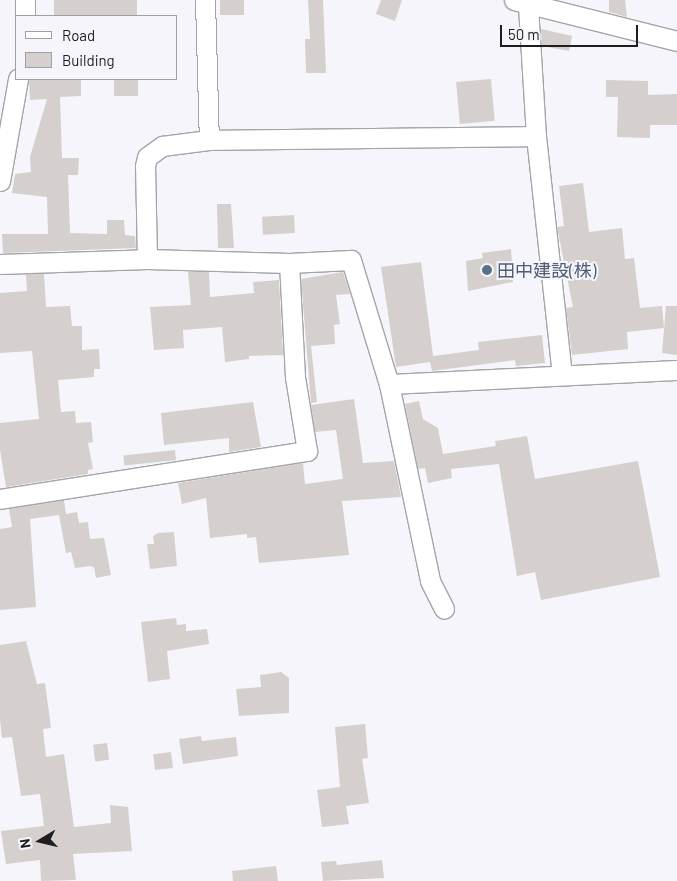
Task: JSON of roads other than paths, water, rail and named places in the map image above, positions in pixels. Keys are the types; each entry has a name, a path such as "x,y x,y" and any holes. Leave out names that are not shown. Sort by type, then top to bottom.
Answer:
{"street":[{"path":"24,15 25,0"},
{"path":"205,0 209,140"},
{"path":"562,374 536,136 519,2 677,41"},
{"path":"0,181 18,80"},
{"path":"147,259 147,157 162,146 209,140 536,136"},
{"path":"0,264 147,259 289,263 351,260 389,384 430,581 444,609"},
{"path":"0,499 307,451 294,377 289,263"},
{"path":"389,384 562,374 677,370"}],"place":[{"name":"田中建設(株)","path":"487,270"}]}
